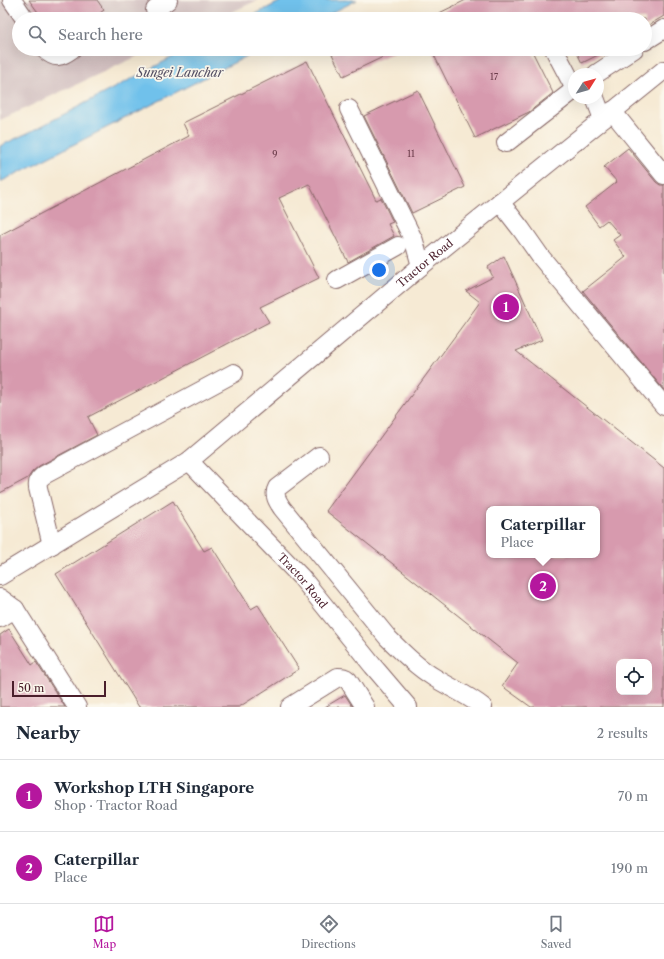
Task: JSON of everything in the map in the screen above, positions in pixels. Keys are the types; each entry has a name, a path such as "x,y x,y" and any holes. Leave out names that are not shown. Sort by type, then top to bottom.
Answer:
{"street":[{"path":"12,0 20,12"},
{"path":"652,37 664,29"},
{"path":"558,56 568,76"},
{"path":"604,69 623,56"},
{"name":"Tractor Road","path":"0,576 189,461 421,266 664,70"},
{"path":"506,143 568,95"},
{"path":"599,104 607,115 664,175"},
{"path":"349,108 414,241 421,266"},
{"path":"500,202 540,256 664,406"},
{"path":"337,280 398,246"},
{"path":"52,545 37,483 44,474 234,373"},
{"path":"318,456 277,488 275,495 282,508 388,638 406,656 434,678 470,698 482,707"},
{"name":"Tractor Road","path":"189,461 301,577 408,707"},
{"path":"0,598 8,614 77,707"},
{"path":"290,707 338,677 343,677 348,680 365,707"}],"shaded area":[{"path":"0,0 258,0 232,12 12,12 12,56 138,56 0,120"}],"water":[{"path":"283,0 357,0 334,12 260,12"},
{"name":"Sungei Lanchar","path":"175,56 247,56 0,182 0,146 34,130"}],"building":[{"path":"29,0 97,0 104,10 101,12 38,12"},
{"path":"466,0 664,0 664,16 652,23 652,12 441,12"},
{"path":"333,56 385,56 343,76"},
{"path":"434,56 534,56 553,93 529,112 475,138"},
{"path":"578,56 596,56 582,63"},
{"path":"307,61 376,200 381,198 393,222 388,224 394,236 348,262 309,184 279,198 319,278 260,307 269,322 88,417 97,435 39,466 28,478 0,493 0,235 189,136 183,123"},
{"path":"418,90 465,187 412,213 364,116"},
{"path":"628,148 656,182 660,185 664,185 664,390 583,291 626,257 613,240 620,235 607,220 599,226 585,207 617,182 604,167"},
{"path":"504,256 542,340 516,351 664,468 664,707 531,707 502,686 518,663 326,511 480,302 466,291 493,277 488,267"},
{"path":"173,501 204,551 212,547 251,609 258,605 299,669 239,707 139,707 56,574"},
{"path":"9,629 32,665 36,662 65,707 0,707 0,635"},
{"path":"345,695 353,707 325,707"}],"place":[{"name":"Workshop LTH Singapore","path":"506,307"},
{"name":"Caterpillar","path":"543,586"}]}
